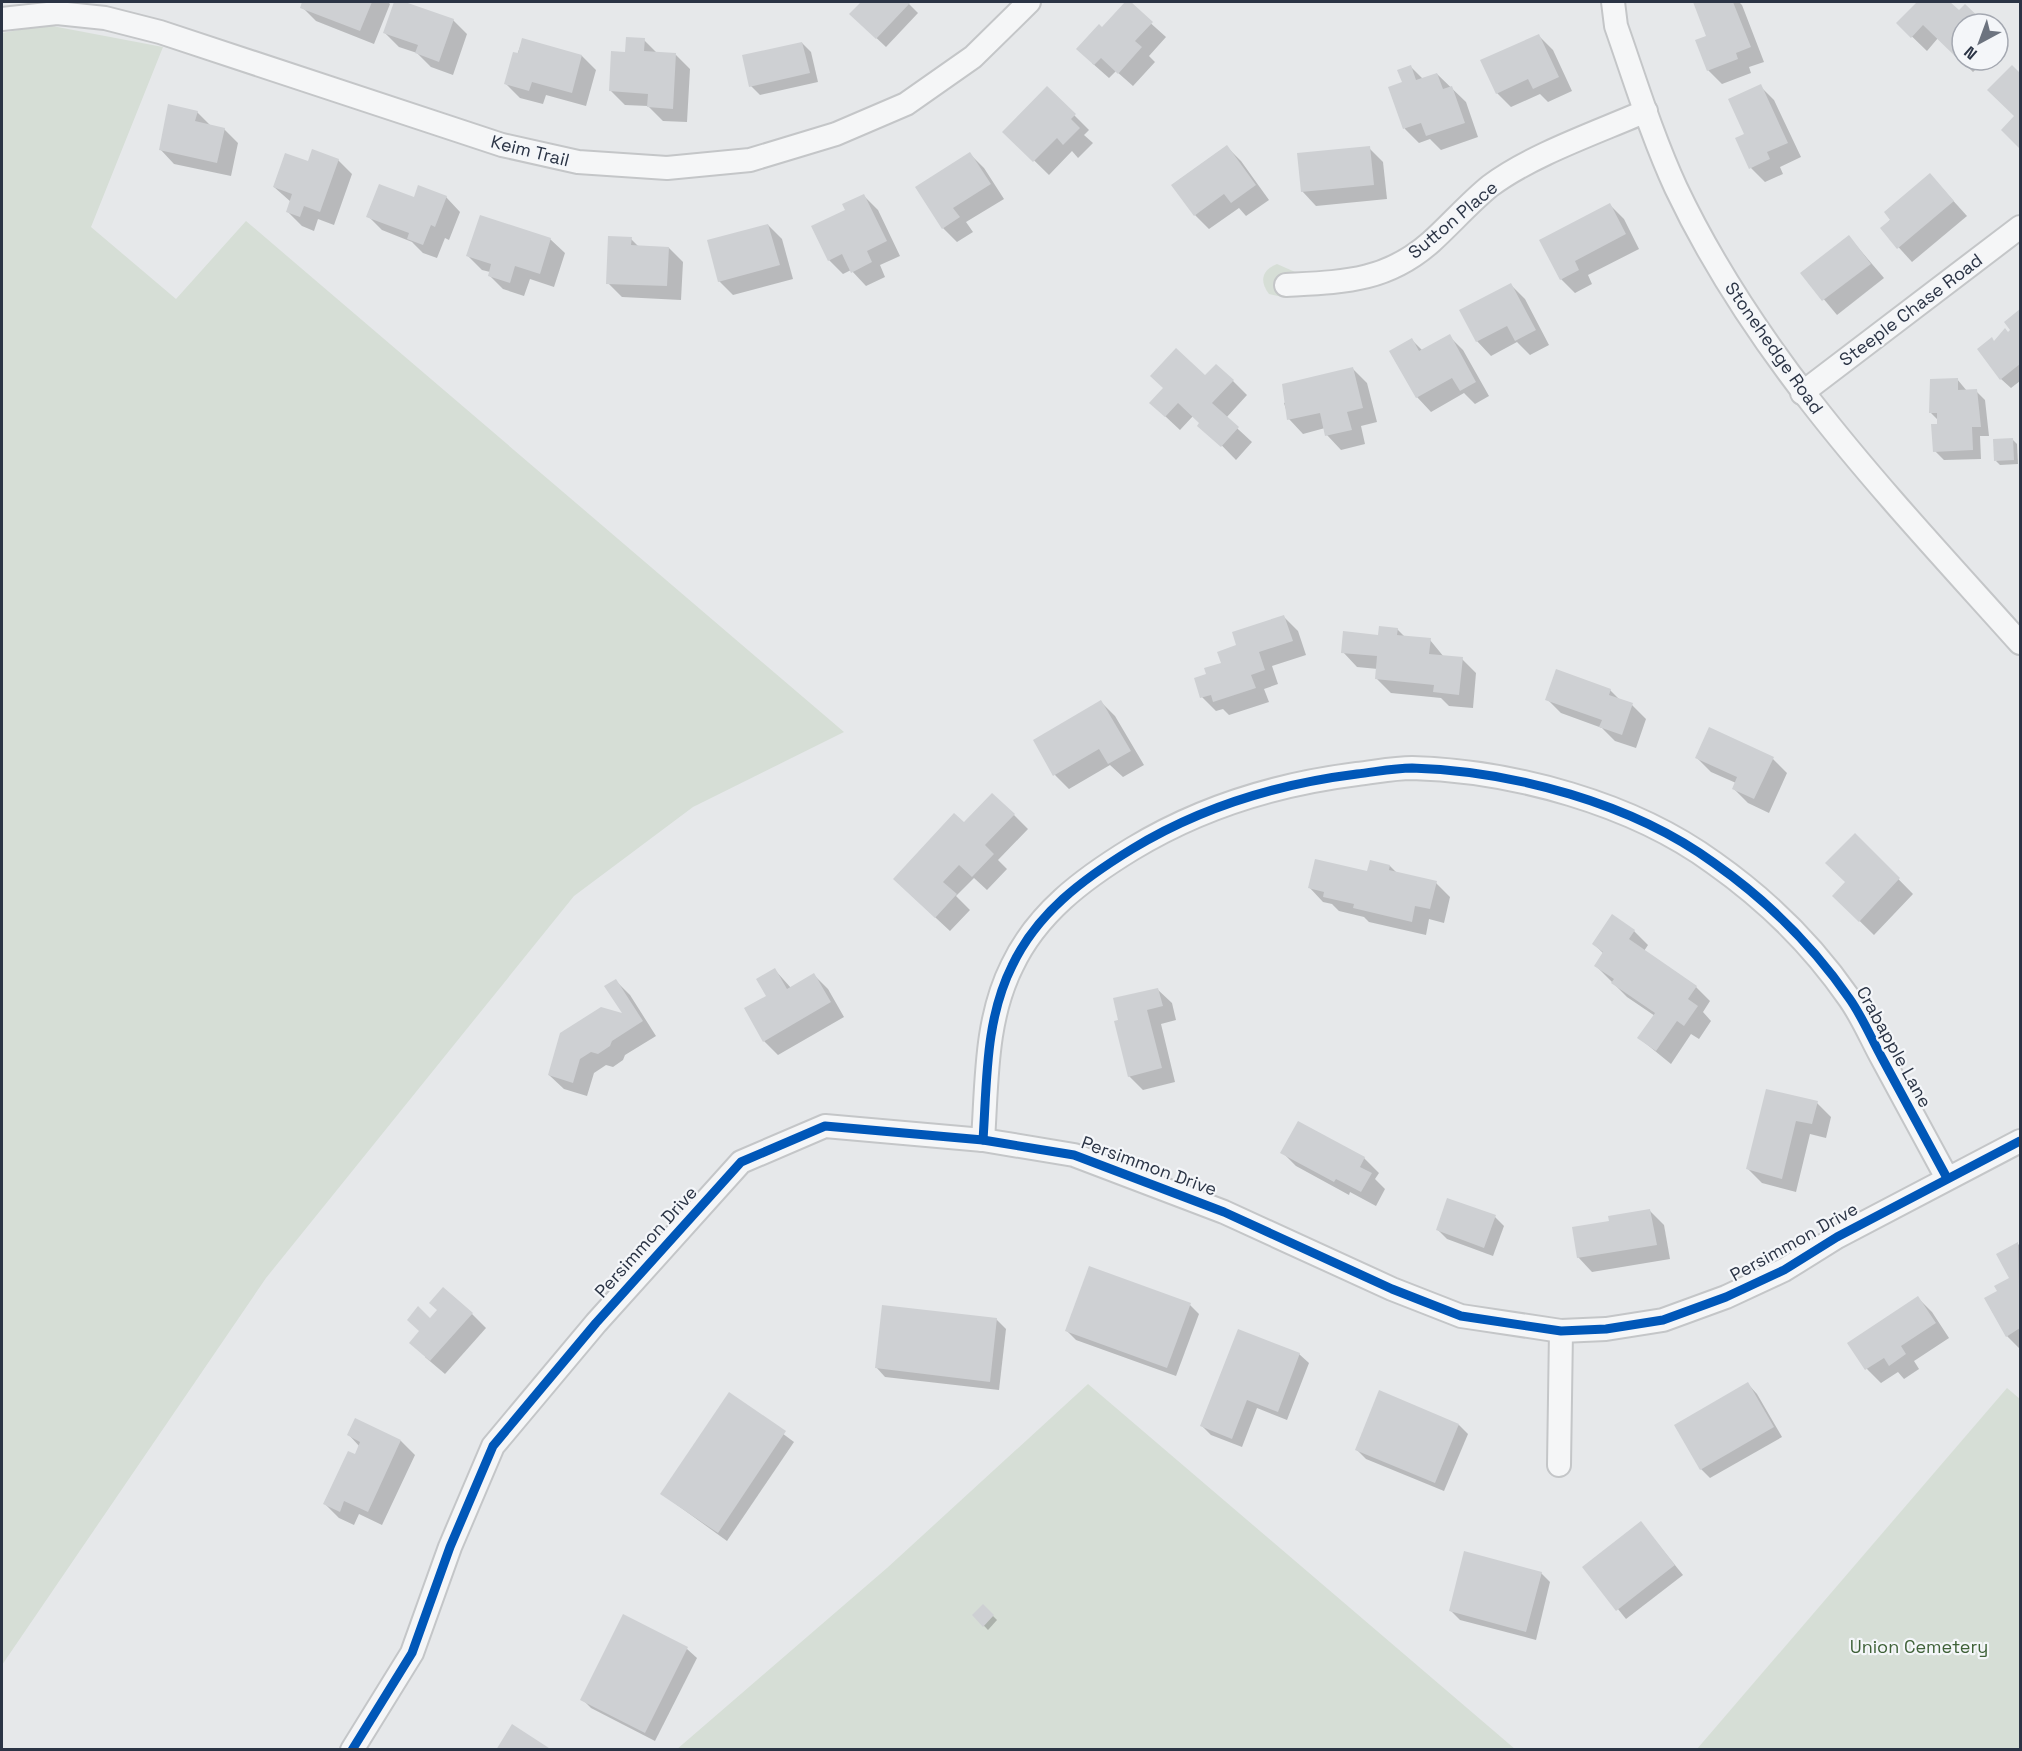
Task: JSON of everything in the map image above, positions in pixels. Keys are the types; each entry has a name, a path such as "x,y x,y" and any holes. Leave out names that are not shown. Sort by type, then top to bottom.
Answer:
{"street":[{"name":"Keim Trail","path":"2,19 57,13 105,18 160,32 501,145 578,162 667,168 750,160 836,134 906,104 973,57 1029,2"},
{"name":"Stonehedge Road","path":"1612,2 1616,26 1676,187 1707,247 1750,318 1802,393 1864,470 2020,643"},
{"name":"Sutton Place","path":"1286,285 1352,282 1388,271 1428,244 1491,186 1570,144 1646,111"},
{"name":"Steeple Chase Road","path":"1802,393 2020,227"},
{"name":"Crabapple Lane","path":"983,1140 990,1031 1011,966 1046,914 1093,873 1144,842 1198,814 1255,794 1322,778 1409,768 1487,774 1573,794 1640,820 1713,862 1763,903 1812,950 1850,999 1947,1178"},
{"name":"Persimmon Drive","path":"352,1749 412,1653 450,1547 493,1446 596,1323 741,1162 825,1126 983,1140 1074,1155 1224,1212 1392,1289 1461,1316 1561,1331 1605,1329 1663,1320 1726,1297 1784,1270 1837,1237 2020,1141"},
{"path":"1559,1465 1561,1331"}],"green space":[{"path":"47,25 163,47 91,227 176,299 246,221 844,732 693,807 574,896 266,1278 2,1665 2,33"},
{"path":"1277,264 1302,275 1312,291 1287,298 1269,294 1264,285 1264,276 1268,269"},
{"path":"1088,1384 1515,1749 676,1750 887,1568"},
{"name":"Union Cemetery","path":"2007,1388 2020,1399 2020,1749 1697,1749"}],"building":[{"path":"302,2 372,2 360,31 300,8"},
{"path":"394,2 405,2 454,19 439,62 415,53 418,45 383,33"},
{"path":"861,2 910,3 876,39 849,14"},
{"path":"1125,2 1131,2 1153,22 1135,41 1142,47 1118,74 1101,58 1094,65 1076,49 1099,24 1102,27"},
{"path":"1693,2 1733,2 1751,47 1736,53 1738,59 1707,71 1695,40 1706,36"},
{"path":"1917,2 1950,2 1959,10 1965,4 1973,12 1950,12 1950,51 1923,25 1911,38 1896,23"},
{"path":"1539,34 1559,77 1533,89 1528,79 1496,94 1480,60"},
{"path":"626,37 645,38 644,51 676,53 673,109 647,107 648,94 609,91 611,51 625,52"},
{"path":"522,38 582,55 572,93 532,82 529,91 504,84 513,52 518,53"},
{"path":"802,42 810,73 749,87 742,55"},
{"path":"1411,65 1416,80 1437,73 1443,89 1452,86 1465,123 1426,136 1421,123 1403,129 1388,87 1402,82 1397,70"},
{"path":"2012,65 2020,73 2019,148 2001,130 2014,116 1987,90 2005,72 2010,72"},
{"path":"1761,84 1788,143 1767,152 1770,159 1749,169 1735,138 1744,134 1728,99"},
{"path":"1047,86 1076,114 1071,119 1080,128 1063,145 1057,138 1033,162 1002,132"},
{"path":"168,104 198,111 195,121 225,128 217,163 159,150"},
{"path":"1227,145 1256,185 1231,203 1224,194 1194,216 1171,185"},
{"path":"1370,146 1374,185 1301,192 1297,153"},
{"path":"312,149 339,159 320,212 304,206 300,217 286,212 292,194 273,187 285,153 308,161"},
{"path":"970,152 991,184 953,208 960,217 942,229 915,187"},
{"path":"1930,173 1954,201 1897,249 1880,228 1890,220 1884,212"},
{"path":"379,184 414,197 418,185 447,196 435,227 431,225 423,245 407,239 409,233 366,217"},
{"path":"864,194 887,241 867,251 872,262 851,273 842,254 828,261 811,226 845,210 842,204"},
{"path":"1610,203 1626,234 1575,261 1579,270 1560,280 1539,240"},
{"path":"480,215 551,238 540,274 515,266 510,283 488,276 491,264 466,256"},
{"path":"768,224 780,265 718,282 707,240"},
{"path":"1849,235 1871,264 1822,301 1800,273"},
{"path":"608,236 632,237 631,245 669,247 667,286 606,284"},
{"path":"1511,283 1536,330 1515,341 1507,326 1476,342 1459,310"},
{"path":"2020,309 2020,364 2000,380 1977,349 1992,337 1994,341 2005,328 2008,332 2010,330 2004,322"},
{"path":"1450,334 1476,382 1460,391 1452,378 1416,398 1389,351 1412,338 1419,351"},
{"path":"1176,348 1205,375 1216,364 1234,380 1212,403 1239,427 1221,447 1197,426 1199,423 1178,403 1165,417 1149,403 1163,388 1150,376"},
{"path":"1353,367 1363,408 1347,412 1352,430 1325,436 1320,413 1287,420 1282,384"},
{"path":"1958,378 1958,390 1977,389 1981,427 1972,427 1973,450 1933,452 1931,424 1937,424 1937,413 1929,413 1930,379"},
{"path":"2013,438 2014,460 1994,461 1993,439"},
{"path":"1284,615 1293,641 1259,652 1265,670 1251,675 1256,688 1213,702 1211,695 1200,698 1194,678 1206,674 1204,668 1221,663 1217,652 1236,645 1232,632"},
{"path":"1379,626 1398,628 1397,635 1431,638 1429,654 1463,657 1459,695 1433,692 1434,685 1375,679 1377,656 1341,653 1343,631 1378,635"},
{"path":"1556,669 1611,689 1609,695 1633,703 1622,735 1599,727 1602,720 1545,700"},
{"path":"1101,700 1131,751 1108,764 1099,749 1053,776 1033,740"},
{"path":"1709,727 1774,757 1754,799 1732,789 1737,777 1695,758"},
{"path":"992,793 1015,814 985,845 994,854 972,877 959,865 943,882 957,894 935,918 893,879 954,813 964,822"},
{"path":"1855,833 1900,878 1859,922 1832,896 1845,882 1825,863"},
{"path":"1315,859 1367,871 1370,860 1390,865 1389,870 1437,881 1430,909 1415,906 1412,922 1353,908 1354,904 1323,897 1324,892 1308,888"},
{"path":"1612,914 1635,930 1629,939 1697,986 1688,999 1698,1006 1684,1026 1677,1021 1656,1051 1637,1038 1655,1013 1611,983 1614,979 1594,966 1603,952 1592,944"},
{"path":"775,968 787,989 814,973 831,1002 763,1042 744,1008 766,996 756,979"},
{"path":"616,979 643,1021 612,1041 610,1046 598,1054 591,1052 580,1059 573,1083 548,1075 560,1033 601,1007 622,1013 604,986"},
{"path":"1158,988 1163,1006 1147,1010 1162,1068 1128,1077 1114,1021 1118,1020 1113,998"},
{"path":"1766,1089 1818,1101 1812,1124 1796,1121 1782,1179 1746,1169"},
{"path":"1298,1121 1365,1157 1360,1167 1372,1173 1361,1192 1336,1179 1334,1182 1280,1153"},
{"path":"1447,1198 1496,1215 1484,1248 1436,1230"},
{"path":"1650,1209 1657,1245 1577,1258 1572,1227 1609,1221 1608,1216"},
{"path":"2018,1242 2020,1328 2006,1337 1984,1298 1997,1291 1994,1286 2009,1278 1996,1254"},
{"path":"1089,1266 1191,1303 1167,1368 1065,1331"},
{"path":"443,1287 473,1313 430,1361 409,1343 419,1331 407,1320 418,1306 430,1318 437,1310 429,1303"},
{"path":"1918,1296 1936,1323 1901,1346 1906,1354 1889,1366 1884,1358 1865,1370 1847,1343"},
{"path":"882,1305 997,1318 990,1382 875,1368"},
{"path":"1238,1329 1300,1353 1278,1412 1247,1400 1232,1439 1200,1426"},
{"path":"1748,1382 1774,1427 1700,1470 1674,1425"},
{"path":"1379,1390 1459,1424 1435,1483 1355,1450"},
{"path":"729,1392 786,1431 718,1533 660,1494"},
{"path":"355,1418 401,1440 368,1512 344,1501 340,1512 323,1504 348,1451 355,1454 360,1442 347,1435"},
{"path":"1641,1521 1675,1565 1616,1611 1582,1567"},
{"path":"1464,1551 1542,1572 1526,1632 1449,1611"},
{"path":"983,1604 994,1615 983,1627 972,1615"},
{"path":"623,1614 688,1647 645,1733 580,1700"},
{"path":"512,1724 552,1750 496,1750"}],"cycle path":[{"path":"983,1140 992,1029 1003,987 1022,947 1034,930 1079,885 1158,834 1212,809 1269,791 1327,778 1412,768 1451,770 1490,776 1570,794 1609,807 1682,842 1733,877 1787,924 1820,960 1849,998 1947,1178"},
{"path":"352,1750 412,1653 450,1547 493,1446 596,1323 741,1162 825,1126 983,1140 1074,1155 1224,1212 1392,1289 1461,1316 1561,1331 1606,1329 1663,1320 1726,1297 1784,1270 1837,1237 2020,1141"}]}
